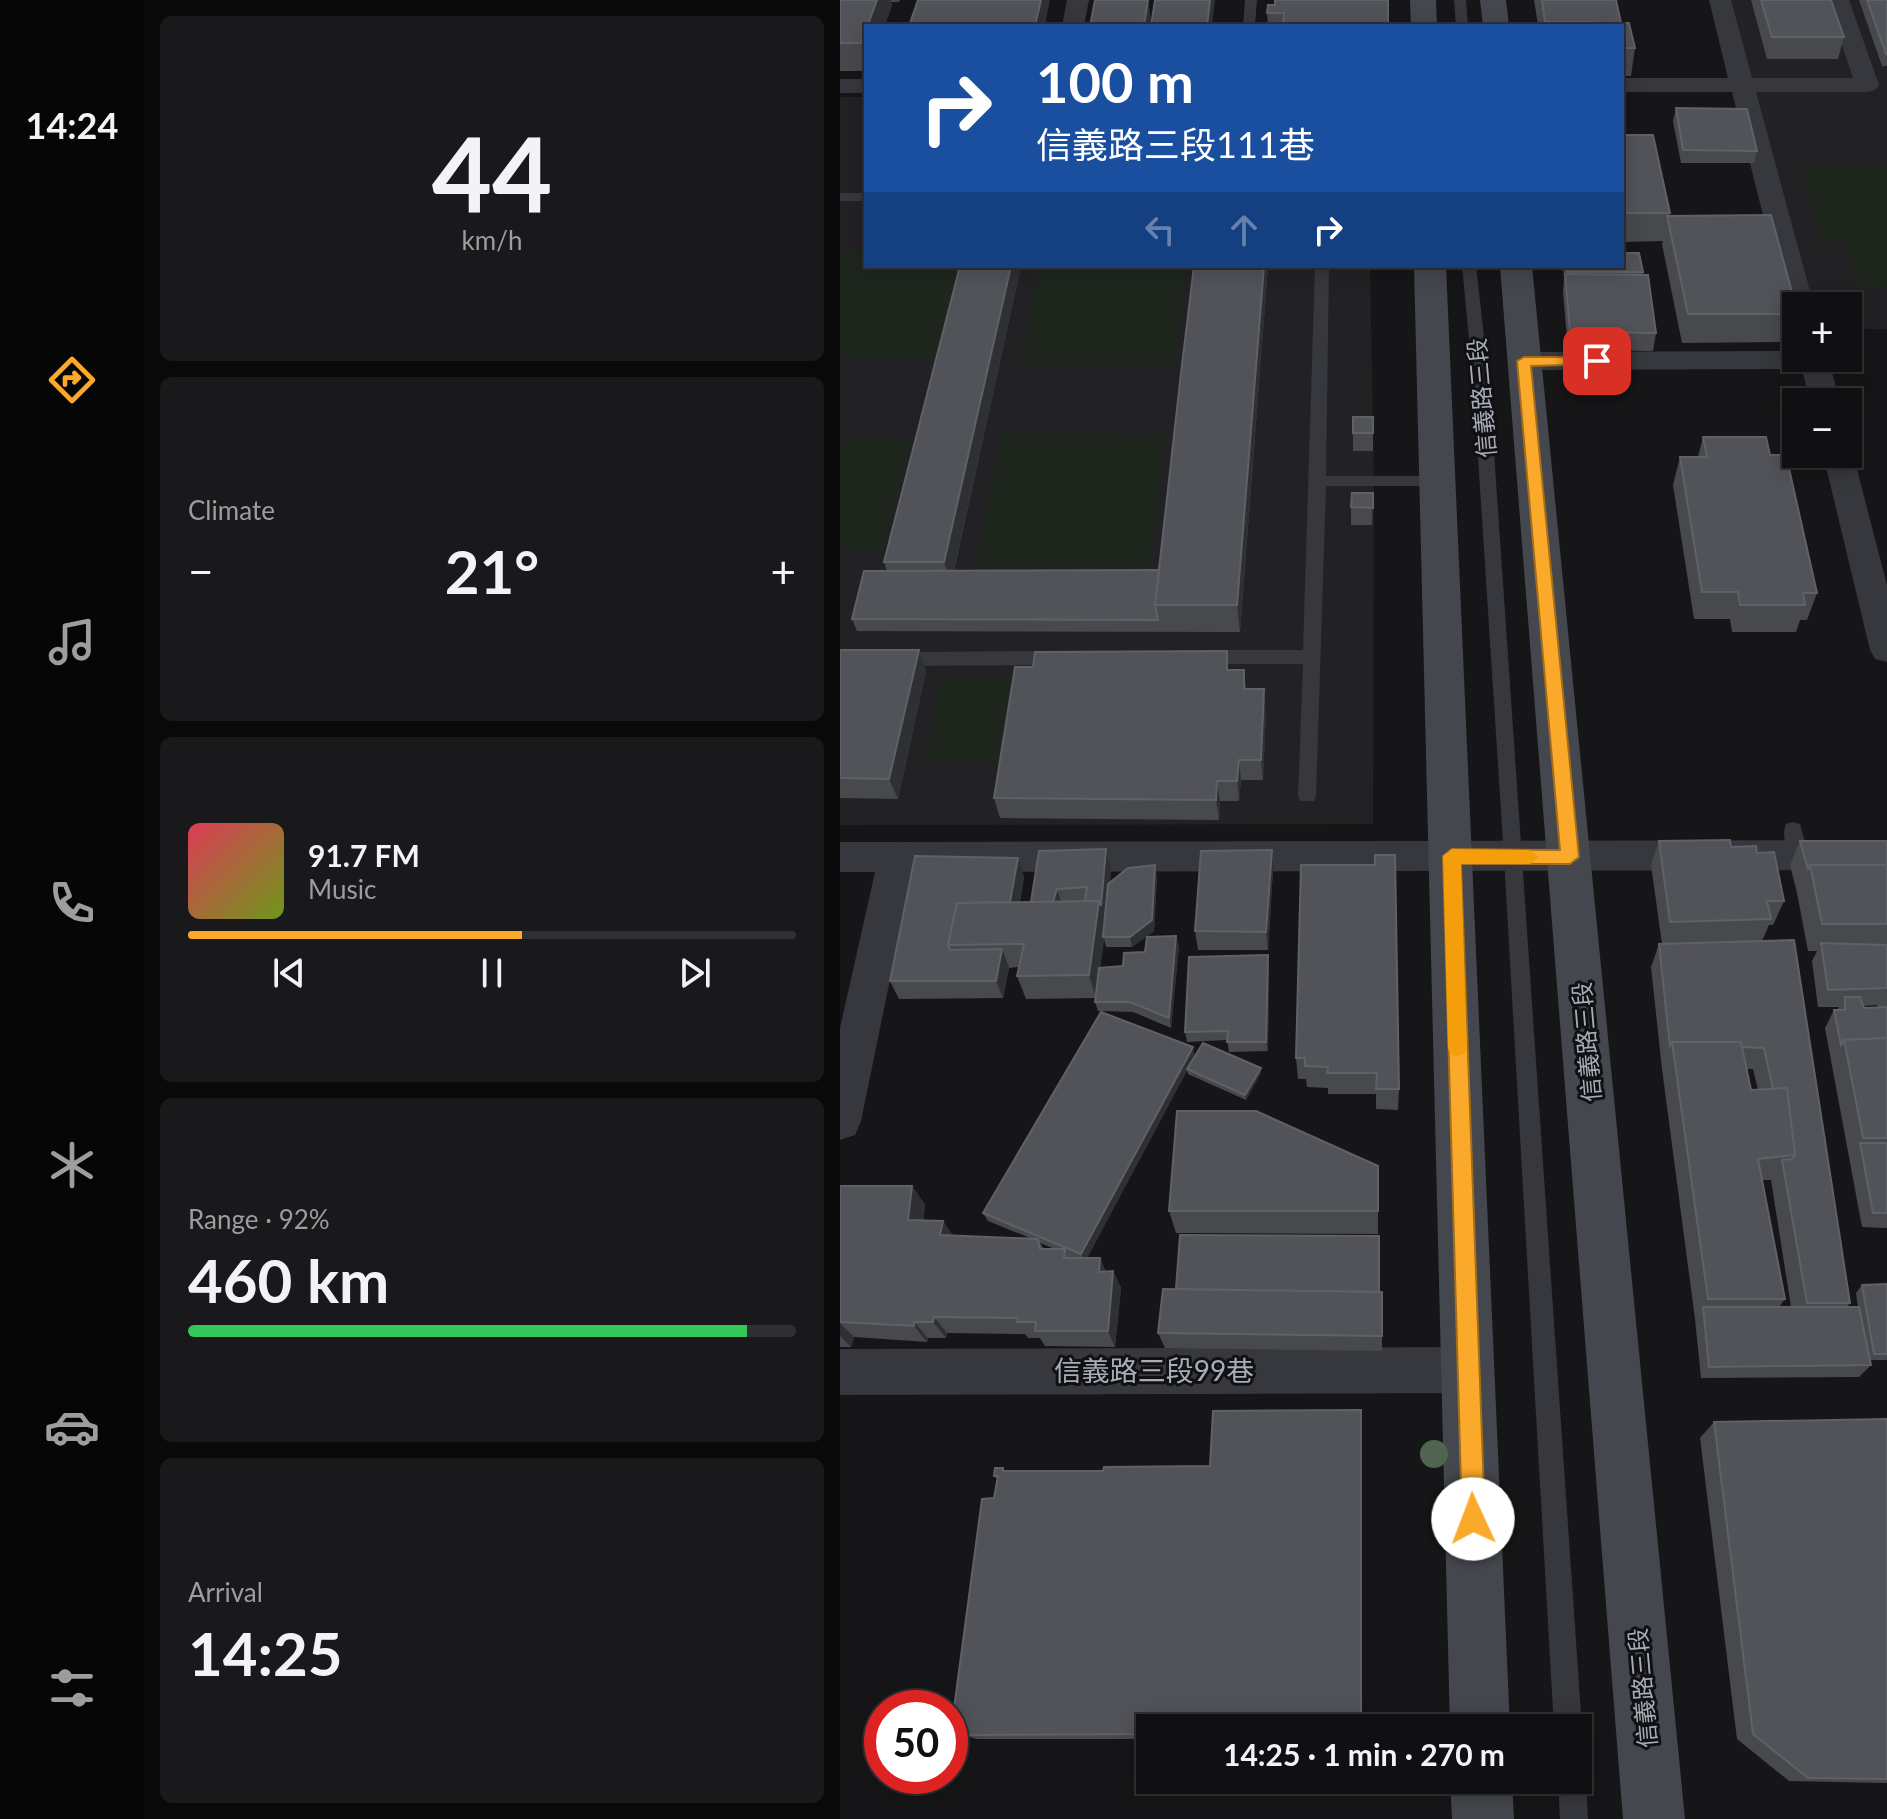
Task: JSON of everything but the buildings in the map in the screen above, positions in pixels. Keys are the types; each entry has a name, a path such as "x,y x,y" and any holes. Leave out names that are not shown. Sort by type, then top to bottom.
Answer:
{"main road":[{"path":"1423,0 1424,24"},
{"path":"1493,0 1496,24"},
{"name":"信義路三段","path":"1430,268 1480,1714"},
{"name":"信義路三段","path":"1516,268 1654,1819"},
{"path":"1482,1794 1483,1819"}],"street":[{"path":"1073,24 1078,0"},
{"path":"1720,0 1796,292"},
{"path":"1624,85 1867,85 1838,0"},
{"path":"840,86 864,86"},
{"path":"1524,361 1782,359"},
{"path":"1842,468 1887,650"},
{"path":"840,857 1570,857 1796,843 1887,855"},
{"path":"840,1121 897,857"},
{"name":"信義路三段99巷","path":"840,1372 1469,1370"}],"lane":[{"path":"1249,24 1251,0"},
{"path":"1460,0 1462,24"},
{"path":"840,197 864,197"},
{"path":"1307,796 1314,657 1322,268"},
{"name":"信義路三段","path":"1469,268 1481,380 1514,857 1567,1714"},
{"path":"1318,481 1436,481"},
{"path":"1187,657 1314,657"},
{"path":"872,659 1077,658"},
{"path":"1573,1794 1574,1819"}],"shaded area":[{"path":"1727,0 1887,0 1887,329 1862,329 1862,292 1808,292"},
{"path":"840,97 864,97 864,268 1370,268 1374,480 1373,824 840,825"},
{"path":"1799,167 1887,167 1887,287 1859,287 1845,241 1822,241"},
{"path":"840,250 864,250 864,268 964,268 942,357 840,357"},
{"path":"1039,268 1186,268 1176,366 1019,366"},
{"path":"1002,433 1165,435 1150,567 974,568"},
{"path":"840,439 912,439 883,549 840,550"},
{"path":"1019,679 1005,761 924,761 941,680"}],"slow traffic":[{"path":"1457,1048 1452,856 1530,857"}],"route":[{"path":"1473,1519 1452,856 1570,857 1524,361 1597,361"}]}
